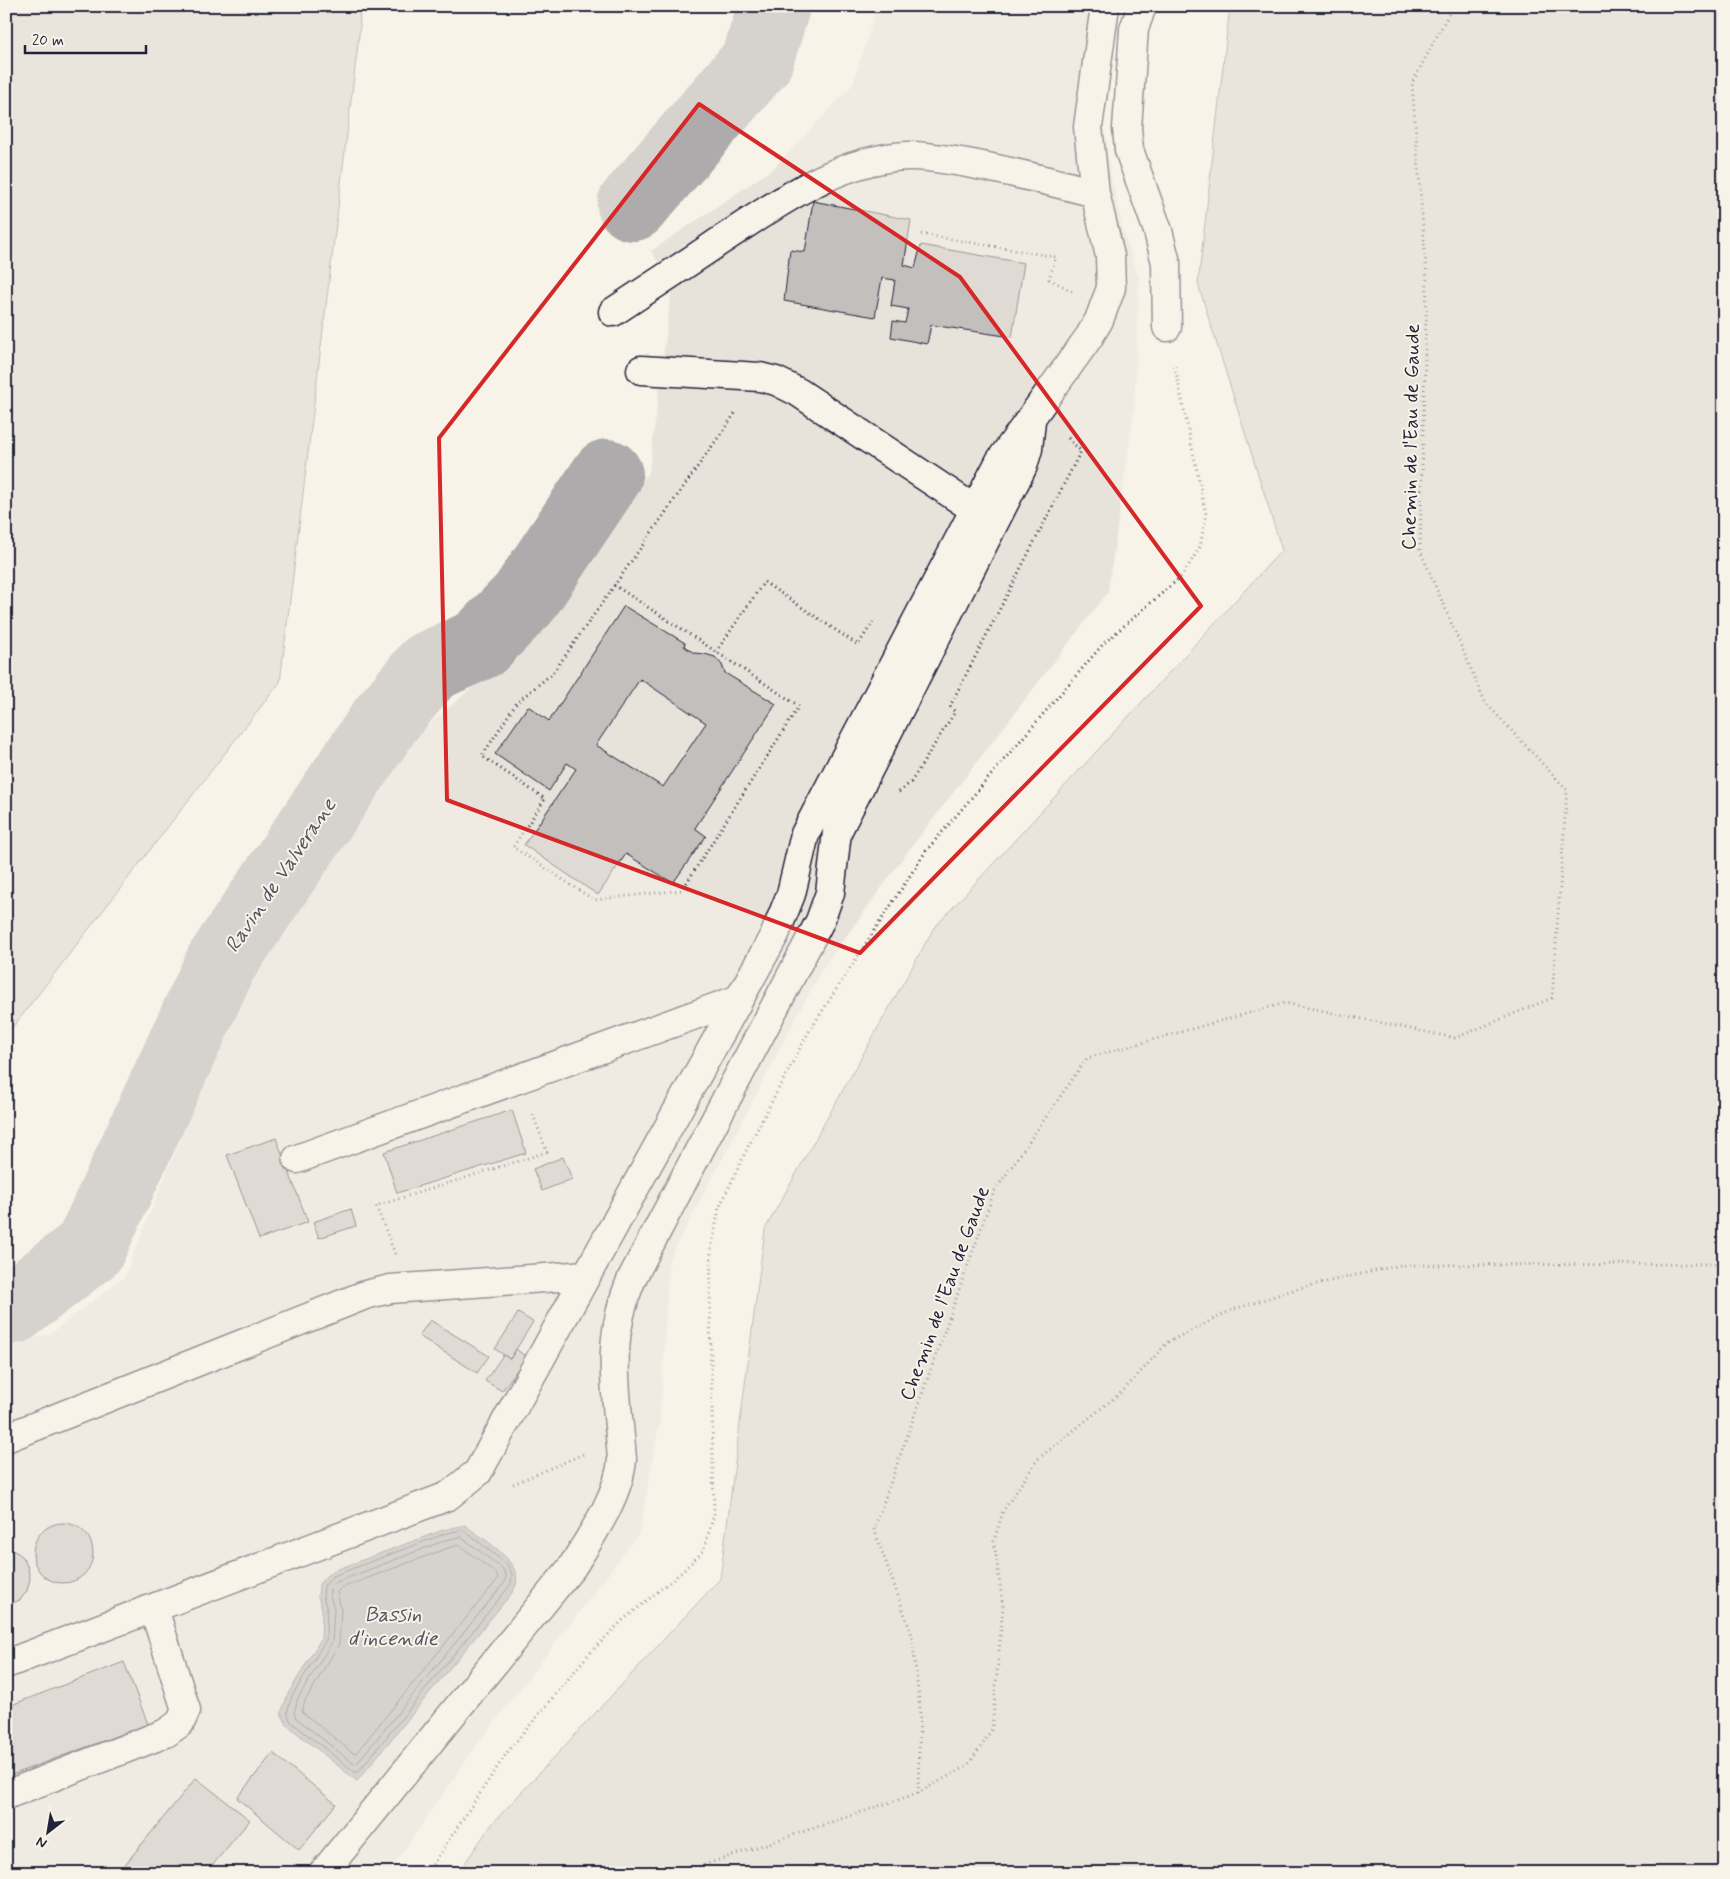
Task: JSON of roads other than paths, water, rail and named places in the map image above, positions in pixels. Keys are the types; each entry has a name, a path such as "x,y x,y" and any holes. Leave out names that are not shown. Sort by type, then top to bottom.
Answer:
{"street":[{"path":"6,1664 448,1496 478,1472 775,934 790,894 805,834 974,509 1000,461 1031,420 1047,393 1099,320 1111,288 1110,256 1095,193 1088,127 1105,6"},
{"path":"1142,6 1134,29 1127,128 1129,150 1158,231 1166,263 1167,327"},
{"path":"613,312 786,199 839,171 861,162 909,156 940,158 1003,170 1095,193"},
{"path":"641,370 760,377 776,381 798,392 974,509"},
{"path":"323,1873 572,1567 590,1539 617,1486 622,1459 613,1362 616,1327 622,1300 820,921 830,893 837,832 1023,466 1028,449 1031,420"},
{"path":"297,1159 739,999"},
{"path":"6,1438 365,1295 390,1289 586,1274"},
{"path":"6,1795 166,1733 180,1723 186,1710 154,1608"}],"water":[{"name":"Bassin d'incendie","path":"465,1525 490,1543 507,1559 513,1567 516,1576 515,1588 357,1781 287,1725 281,1713 288,1694 321,1639 322,1609 318,1597 319,1584 330,1572 443,1530"}],"waterway":[{"name":"Ravin de Valverane","path":"633,205 757,61 774,6"},
{"name":"Ravin de Valverane","path":"6,1309 13,1308 90,1248 221,963 386,719 429,667 480,644 524,599 607,475"}]}
